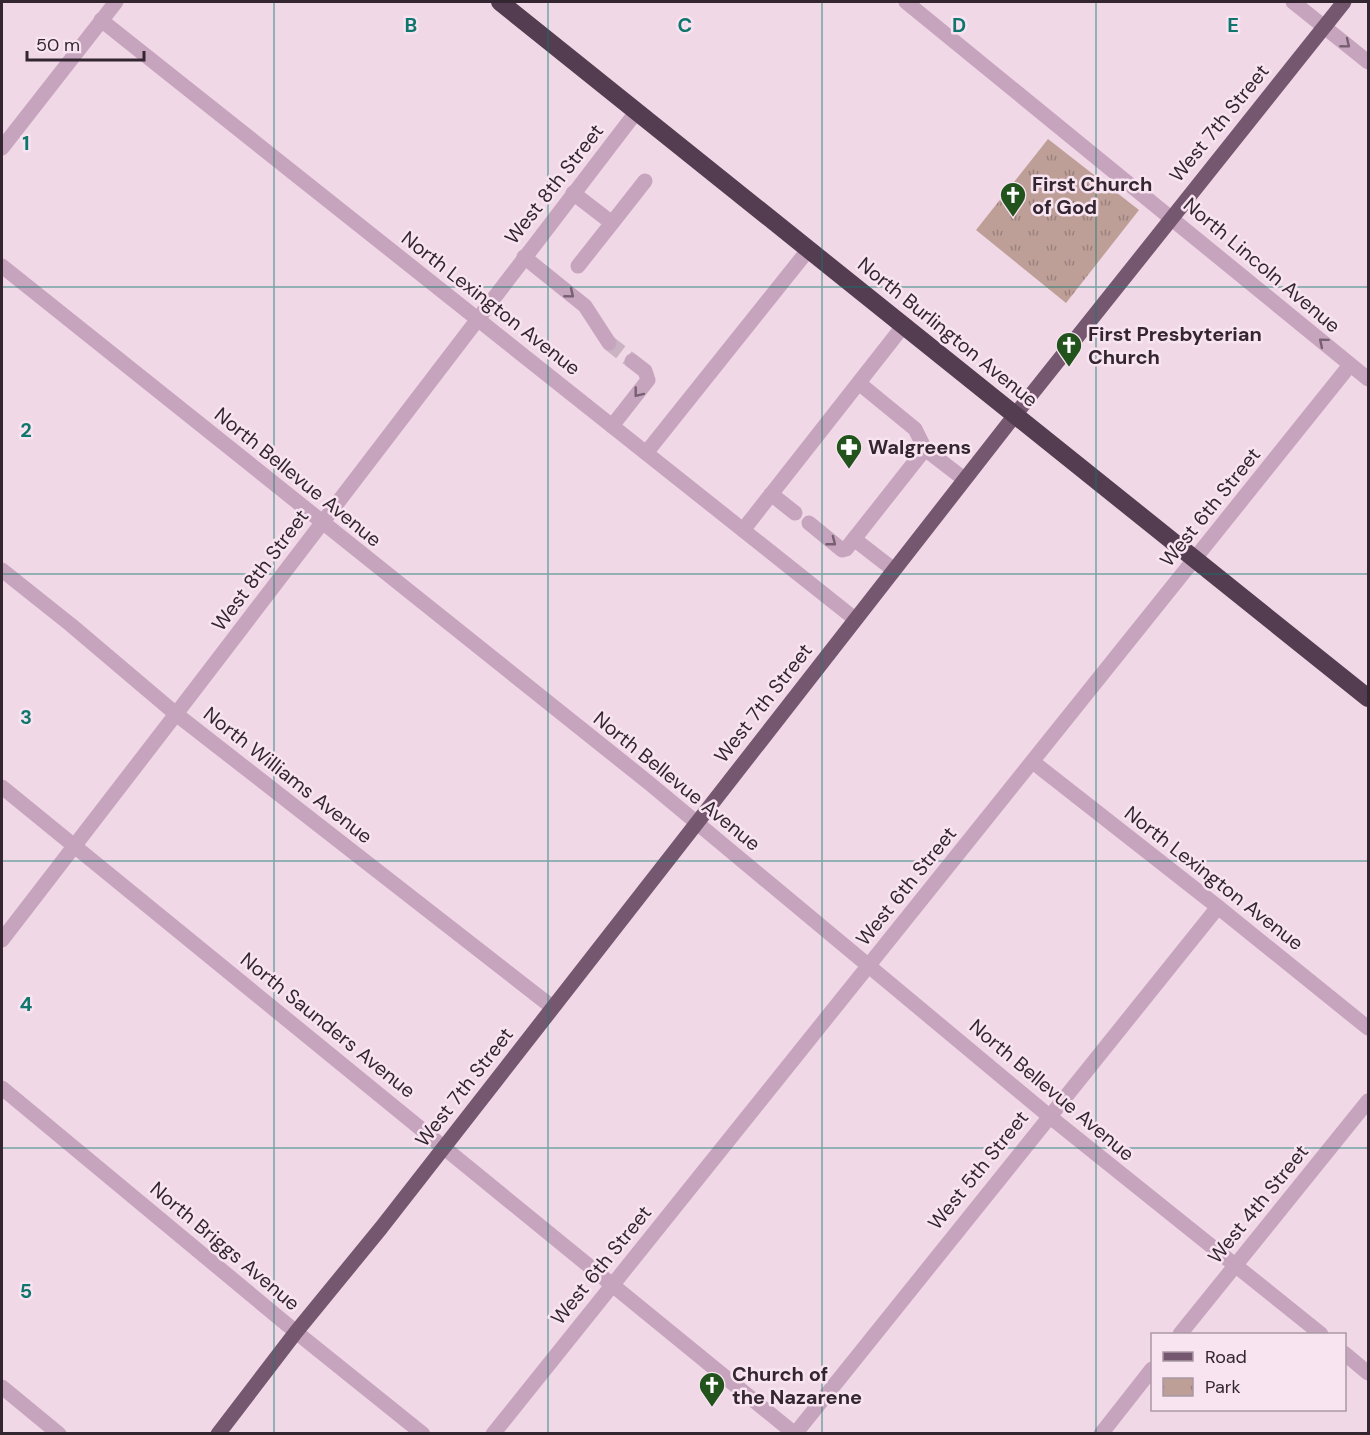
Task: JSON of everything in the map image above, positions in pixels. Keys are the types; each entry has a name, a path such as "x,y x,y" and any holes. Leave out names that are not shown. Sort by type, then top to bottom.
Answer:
{"highway":[{"name":"North Burlington Avenue","path":"500,2 1368,698"}],"main road":[{"name":"West 7th Street","path":"218,1434 1171,216 1344,2"}],"street":[{"path":"2,148 116,2"},
{"name":"North Lincoln Avenue","path":"906,2 1368,379"},
{"path":"1293,2 1368,62"},
{"name":"North Lexington Avenue","path":"101,20 855,619"},
{"name":"West 8th Street","path":"2,940 476,318 637,111"},
{"path":"578,266 645,181"},
{"path":"573,193 612,223"},
{"path":"646,453 809,249"},
{"path":"524,257 585,306 609,342"},
{"name":"North Bellevue Avenue","path":"2,266 696,823 1049,1116 1319,1333"},
{"path":"742,530 904,325"},
{"path":"612,426 648,380 645,371 632,361"},
{"name":"West 6th Street","path":"493,1434 1350,365"},
{"path":"860,384 915,429 925,449 964,480"},
{"path":"809,523 842,550 846,549 925,449"},
{"path":"771,494 795,513"},
{"path":"854,539 894,570"},
{"name":"North Williams Avenue","path":"2,570 176,714 552,1007"},
{"name":"North Lexington Avenue","path":"1033,762 1218,906 1368,1028"},
{"name":"North Saunders Avenue","path":"2,787 795,1434"},
{"name":"West 5th Street","path":"795,1434 1218,906"},
{"name":"North Briggs Avenue","path":"2,1088 296,1332 423,1434"},
{"name":"West 4th Street","path":"1182,1333 1368,1101"},
{"path":"1346,1355 1368,1372"},
{"path":"1101,1434 1151,1370"},
{"path":"2,1387 58,1434"}],"green space":[{"path":"1048,139 1139,210 1066,303 976,230"}],"tunnel":[{"path":"609,343 632,361"}],"place":[{"name":"First Church of God","path":"1013,218"},
{"name":"First Presbyterian Church","path":"1069,368"},
{"name":"Walgreens","path":"849,470"},
{"name":"Church of the Nazarene","path":"712,1408"}]}
